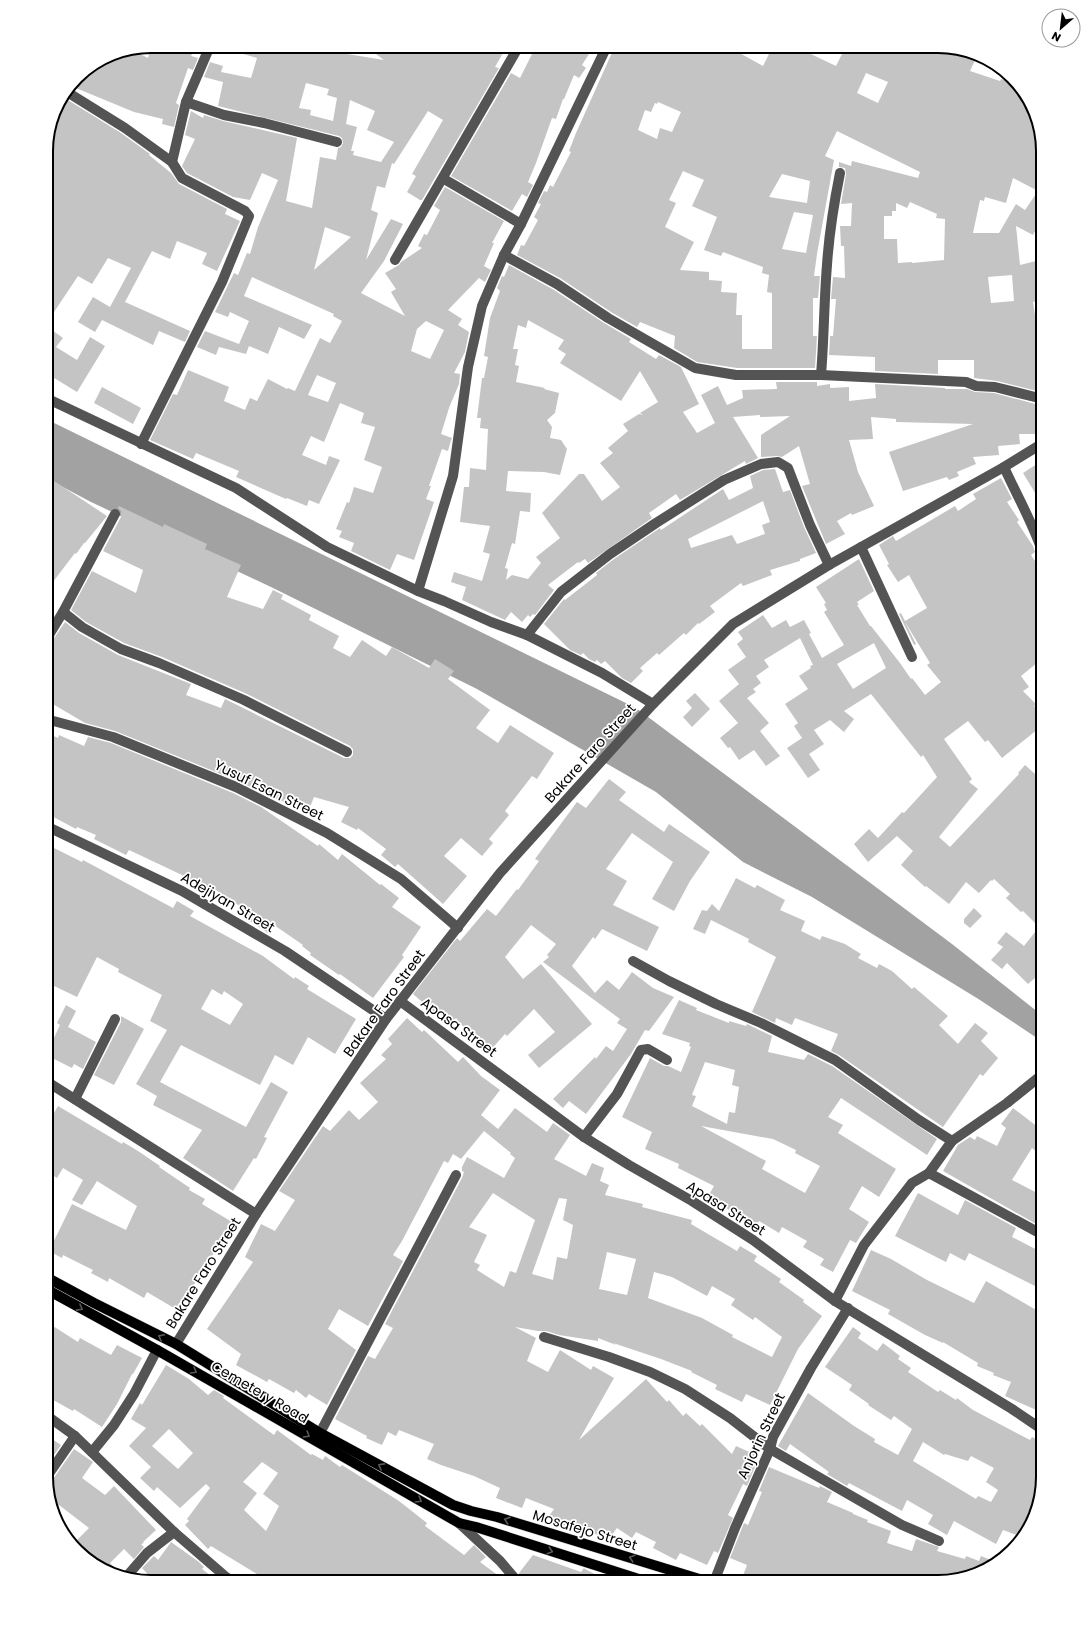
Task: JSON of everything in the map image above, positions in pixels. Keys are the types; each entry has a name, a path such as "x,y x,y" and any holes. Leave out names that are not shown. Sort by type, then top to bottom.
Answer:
{"main road":[{"name":"Cemetery Road","path":"53,1281 176,1344 320,1433 453,1505"},
{"name":"Cemetery Road","path":"53,1293 157,1350 459,1523"},
{"name":"Mosafejo Street","path":"453,1505 471,1511 497,1516 686,1575"},
{"path":"459,1523 476,1527 626,1575"},
{"path":"649,1575 651,1564"}],"street":[{"path":"172,162 186,102 207,53"},
{"path":"395,260 444,179 515,53"},
{"path":"418,591 453,476 468,367 482,306 504,255 522,224 604,53"},
{"path":"71,95 125,128 172,162 182,178 245,211 249,216 222,282 141,444"},
{"path":"186,102 224,115 264,123 337,142"},
{"path":"821,375 824,343 827,265 840,173"},
{"path":"444,179 522,224"},
{"path":"504,255 557,284 608,318 695,368 736,375 821,375 966,382 976,386 995,387 1036,397"},
{"path":"53,401 236,488 327,547 418,591 491,622 527,635 602,673 652,705"},
{"name":"Bakare Faro Street","path":"176,1344 256,1214 386,1019 500,873 652,705 733,624 829,564 1004,467 1036,447"},
{"path":"527,635 561,592 610,554 724,480 761,464 778,462 788,468 810,525 829,564"},
{"path":"1004,467 1036,533"},
{"path":"53,628 114,514"},
{"path":"861,547 912,657"},
{"path":"63,612 82,627 121,649 159,663 244,700 347,752"},
{"name":"Yusuf Esan Street","path":"53,721 113,737 236,787 313,826 401,879 458,928"},
{"name":"Adejiyan Street","path":"53,829 182,891 285,950 386,1019"},
{"path":"633,961 669,981 716,1004 761,1023 835,1060 919,1120 952,1141"},
{"name":"Apasa Street","path":"400,1001 584,1137 692,1201 752,1240 835,1301 1012,1409 1036,1425"},
{"path":"74,1099 115,1019"},
{"path":"584,1137 617,1094 641,1050 648,1049 667,1060"},
{"path":"835,1301 864,1245 912,1183 929,1173 952,1141 1007,1103 1036,1080"},
{"path":"53,1086 256,1214"},
{"path":"929,1173 1036,1231"},
{"path":"320,1433 456,1175"},
{"name":"Anjorin Street","path":"717,1575 734,1528 770,1449 773,1437 798,1391 848,1308"},
{"path":"544,1337 580,1347 630,1364 685,1389 730,1418 770,1449 902,1525 940,1541"},
{"path":"92,1452 114,1425 134,1394 157,1350"},
{"path":"53,1420 75,1436 174,1532 224,1575"},
{"path":"53,1468 75,1436"},
{"path":"459,1523 500,1561 512,1575"},
{"path":"130,1573 148,1553 174,1532"}],"shaded area":[{"path":"53,422 636,708 952,944 1036,1010 1036,1037 980,1000 812,897 743,862 656,792 477,689 271,587 91,502 53,482"}],"building":[{"path":"149,53 192,53 191,56 198,58 193,70 188,68 176,103 179,105 174,127 162,124 163,119 134,112 76,88 91,73 114,60 138,54 148,58"},
{"path":"240,53 341,53 384,60 374,53 503,53 495,67 499,68 422,200 407,192 416,176 412,174 443,120 428,111 394,164 392,163 385,188 377,186 371,210 378,213 366,260 391,219 403,224 384,261 361,293 405,316 391,292 396,289 385,273 399,265 401,262 422,248 418,246 424,234 427,235 440,210 434,206 445,187 504,221 492,243 494,243 484,266 491,270 485,282 479,278 448,310 462,319 458,325 469,332 465,352 454,373 460,374 459,384 449,408 441,434 452,438 448,451 442,449 429,486 431,486 426,499 434,502 414,560 397,554 390,570 351,551 354,543 339,537 342,531 336,529 347,502 349,503 354,487 373,493 382,467 364,460 375,427 361,423 364,413 340,403 324,442 311,436 302,455 326,465 329,456 340,460 319,504 309,500 307,506 287,498 286,499 236,477 239,471 196,453 193,459 150,440 173,394 177,395 188,370 229,387 224,401 245,410 250,398 257,401 268,379 287,389 288,388 295,391 320,338 330,343 342,321 333,316 334,314 252,277 244,296 312,325 304,339 279,327 268,354 249,346 246,354 219,347 216,355 197,347 205,331 239,344 249,321 230,312 228,317 215,312 234,273 238,275 247,253 250,254 258,227 278,180 262,173 250,200 233,197 187,173 182,166 195,139 185,135 191,111 203,118 204,115 223,121 297,138 286,201 312,208 320,157 336,160 338,148 341,147 343,143 342,138 339,136 218,106 223,82 204,77 210,62 223,66 221,72 251,78 257,58","holes":["306,83 329,89 327,95 337,98 333,121 310,115 311,110 299,108","350,100 375,111 367,130 394,142 381,162 353,155 354,151 351,151 357,127 346,124","325,227 351,237 314,270","426,321 444,330 430,359 411,351 417,329","317,375 336,383 328,402 308,395"]},
{"path":"532,53 590,53 582,65 586,68 579,78 574,75 556,119 552,118 528,182 533,185 527,197 522,194 512,211 451,176 511,73 520,78"},
{"path":"612,53 740,53 763,66 770,53 809,53 836,66 842,53 944,53 975,60 970,71 1000,81 1001,79 1006,80 1016,91 1023,102 1033,126 1036,151 1036,190 1013,178 1006,203 985,197 984,201 980,200 973,233 999,233 1016,204 1025,210 1036,194 1036,229 1033,235 1016,226 1020,265 1036,261 1036,301 1033,302 1036,322 1036,391 997,381 974,378 974,360 938,360 938,374 875,371 875,357 829,355 830,336 833,336 836,299 831,299 833,277 845,278 844,246 841,246 840,226 851,226 852,203 841,204 846,174 845,168 839,167 839,162 851,166 852,161 918,178 920,172 837,131 825,156 834,160 814,276 820,276 818,298 813,298 813,336 817,336 815,368 737,368 697,362 674,348 675,336 640,322 637,327 611,312 560,278 517,255 521,245 524,246 538,220 534,217 541,204 538,203 544,191 547,192 550,185 553,187 571,152 569,151","holes":["866,73 888,82 878,103 857,93","658,102 681,112 672,132 660,128 657,139 638,130 645,110 651,112 655,103 657,104","683,171 704,180 692,206 717,217 704,250 721,256 723,252 763,267 762,273 769,275 767,292 772,293 772,349 742,349 742,315 736,315 737,293 721,292 722,281 709,280 709,272 680,270 694,242 665,227 676,203 669,200","782,174 810,181 807,203 769,197","910,202 937,214 936,218 945,219 944,260 898,263 897,239 884,239 884,216 892,216 892,211 896,211 896,203 907,208","794,212 813,215 806,253 782,249","1012,275 1014,301 991,303 988,277"]},
{"path":"68,100 121,133 150,154 149,155 171,173 179,184 227,209 225,214 240,221 217,271 202,264 207,253 177,241 170,259 152,251 125,302 190,331 185,342 159,331 153,345 102,320 95,332 78,322 93,297 110,307 131,268 108,258 92,284 78,276 53,314 53,145 58,120"},
{"path":"509,265 554,290 631,339 629,342 656,359 659,355 681,367 699,404 683,412 697,433 715,423 701,395 718,386 727,405 743,398 742,390 777,389 776,382 817,382 817,386 830,384 830,388 849,387 849,401 876,398 875,384 967,389 975,392 994,393 1036,404 1036,434 1019,434 1020,444 998,446 999,455 973,457 976,464 957,472 959,476 949,480 947,477 903,491 889,452 973,424 896,422 896,419 871,417 873,439 849,440 858,472 874,506 852,515 851,513 837,521 845,534 826,544 802,486 810,484 799,446 782,457 761,457 761,435 790,416 760,417 760,415 733,417 758,458 746,464 745,461 680,500 676,494 649,513 652,518 588,563 585,559 579,563 578,562 548,585 554,590 535,615 533,614 530,617 528,615 522,622 511,612 505,620 462,600 466,587 451,582 454,572 482,581 490,554 483,552 490,526 460,522 464,487 469,487 470,468 486,470 488,429 480,428 481,418 477,418 482,378 484,378 488,357 484,356 490,318 500,291 497,288 502,276 504,277","holes":["528,320 564,340 558,349 566,354 560,363 621,401 640,371 658,402 640,413 643,415 639,414 623,424 628,431 608,448 613,453 600,463 620,487 602,501 584,474 579,474 542,513 560,538 536,557 541,563 528,579 512,575 506,580 508,569 505,568 512,543 515,544 520,511 530,512 531,493 506,491 508,471 544,472 560,475 567,449 561,440 550,438 552,427 547,420 555,413 559,393 544,389 545,388 516,382 519,366 515,365 518,349 513,349 518,325 526,328"]},
{"path":"53,331 63,338 56,347 77,360 90,337 105,346 77,392 53,377"},
{"path":"102,387 141,408 133,424 94,403"},
{"path":"1036,465 1036,494 1023,473"},
{"path":"775,469 783,492 790,490 816,553 800,559 800,561 770,570 772,575 743,586 741,583 710,606 715,612 699,624 698,623 686,635 684,633 659,655 657,653 640,668 643,671 631,683 622,678 605,661 601,664 597,660 595,662 589,659 583,653 581,655 570,650 544,624 564,599 565,600 597,575 596,573 614,559 660,528 661,530 723,489 729,500 753,488 750,476 763,470","holes":["763,501 770,522 762,525 765,534 737,544 732,535 691,548 688,539"]},
{"path":"1001,478 1012,499 1007,502 1019,520 1017,522 1033,546 1035,552 1031,555 1036,562 1036,664 1021,676 1029,687 1023,691 1036,704 1034,706 1036,708 1036,731 1002,758 988,740 985,742 968,721 944,739 972,779 969,782 978,789 939,837 950,847 1019,774 1018,773 1025,765 1036,775 1036,924 1023,911 1021,912 1006,898 1010,894 994,879 992,881 991,880 979,893 966,882 949,904 926,886 925,887 901,865 913,851 897,836 868,862 854,844 869,829 878,838 902,812 904,813 937,777 923,755 921,757 871,694 844,711 854,719 844,732 830,720 814,730 824,744 809,754 820,770 808,778 787,748 802,738 794,726 798,723 785,704 808,689 799,676 813,665 800,638 764,660 769,667 756,676 761,683 753,689 756,692 747,698 769,723 760,731 780,756 766,766 754,750 739,760 730,747 728,748 720,738 738,723 719,701 739,684 728,670 746,657 737,644 743,639 738,632 763,615 772,628 786,620 790,627 804,620 811,633 809,634 822,658 844,645 824,612 827,610 824,604 826,603 816,587 859,559 874,591 857,602 859,605 857,605 870,626 925,695 941,682 927,665 930,663 905,622 916,644 914,645 899,614 901,613 905,621 927,608 909,575 898,582 887,565 889,564 879,545 893,536 896,541 955,506 958,511 976,499 973,494","holes":["874,643 886,668 853,689 837,664"]},
{"path":"54,481 107,516 76,554 75,553 53,582"},
{"path":"119,506 163,527 164,524 207,544 205,549 241,565 227,597 263,609 273,590 283,595 281,599 311,615 309,620 339,636 333,648 350,657 362,640 386,656 392,647 429,668 435,659 454,671 448,679 490,710 476,728 498,743 510,725 554,753 537,779 532,776 505,811 509,815 489,839 493,843 482,856 461,838 444,856 467,876 443,904 398,864 395,867 381,855 386,849 358,828 357,830 341,822 349,807 314,797 308,812 238,781 115,731 85,723 53,704 53,640 65,622 79,633 118,655 191,684 186,695 221,708 225,699 344,758 350,758 353,755 353,749 350,746 247,694 162,657 124,643 86,622 71,610 92,571 136,593 143,570 103,551 121,517 121,511 118,508"},
{"path":"695,693 710,709 692,727 683,717 692,708 686,701"},
{"path":"59,735 84,746 88,737 111,743 233,793 261,807 318,846 319,844 338,860 342,854 380,885 381,884 399,898 392,907 421,927 402,955 404,957 373,998 340,974 339,975 310,955 311,953 302,946 303,945 274,925 268,933 241,915 244,909 216,890 215,893 182,875 129,850 126,855 94,839 96,835 77,827 76,829 53,817 53,736 58,738"},
{"path":"609,779 626,792 619,800 664,832 669,824 710,852 690,881 674,911 652,899 673,862 632,833 606,869 627,881 613,905 659,927 647,951 602,929 595,939 593,937 572,966 595,993 607,980 619,990 632,972 653,988 674,997 649,1031 645,1030 631,1054 586,1114 569,1101 563,1108 553,1099 595,1057 596,1059 606,1046 613,1051 627,1029 617,1023 620,1019 543,962 549,957 547,955 556,944 531,925 505,957 523,979 541,964 592,1024 539,1068 528,1055 555,1032 534,1009 507,1036 505,1034 488,1053 456,1018 452,1023 441,1014 438,1016 413,994 457,938 460,941 487,909 496,916 517,889 518,890 539,861 535,859 577,802 586,808"},
{"path":"53,848 82,862 83,860 173,908 177,901 194,911 190,916 263,956 294,979 295,977 309,986 307,989 356,1019 335,1054 308,1037 293,1065 275,1055 260,1085 181,1045 160,1082 246,1127 271,1082 288,1092 264,1137 267,1138 256,1159 254,1158 233,1191 183,1158 202,1130 153,1105 157,1096 136,1084 167,1030 150,1021 162,995 118,972 119,969 97,957 77,997 53,985","holes":["212,989 222,995 224,991 243,1004 230,1025 201,1009"]},
{"path":"736,878 755,888 757,885 785,900 780,910 805,921 801,931 820,940 822,936 845,944 861,954 858,958 877,968 879,964 892,971 912,989 914,987 948,1016 939,1025 958,1044 975,1023 988,1033 981,1041 998,1058 983,1076 980,1074 943,1127 831,1051 838,1034 795,1018 792,1025 776,1018 775,1023 752,1012 776,957 748,942 749,939 711,920 705,934 693,929 702,910 707,911 712,904 719,911"},
{"path":"974,908 982,916 970,928 964,923 964,919"},
{"path":"1036,931 1036,977 1028,984 1007,963 1002,969 991,960 1003,947 997,943 1006,932 1024,946"},
{"path":"679,1000 697,1008 696,1010 729,1023 729,1021 746,1026 747,1024 772,1036 768,1052 804,1060 808,1054 832,1066 937,1139 927,1155 841,1098 828,1117 843,1125 838,1133 896,1169 879,1197 862,1186 849,1209 869,1222 856,1243 850,1240 833,1272 820,1265 824,1259 803,1247 807,1241 782,1227 779,1233 759,1221 755,1228 738,1218 739,1215 707,1198 714,1186 678,1168 679,1164 645,1149 652,1132 622,1117 650,1058 664,1066 668,1066 681,1072 691,1047 689,1046 690,1043 662,1034","holes":["705,1062 735,1070 732,1085 739,1087 735,1113 729,1112 727,1124 692,1106 696,1096 692,1095","701,1126 773,1139 796,1150 795,1153 820,1166 805,1193 762,1169 766,1161"]},
{"path":"66,1005 76,1011 68,1027 96,1042 83,1069 74,1064 72,1068 53,1058 53,1040 60,1025 57,1023"},
{"path":"121,1016 144,1029 114,1085 94,1075 121,1022"},
{"path":"407,1018 422,1032 424,1030 458,1062 463,1057 481,1076 500,1090 481,1115 498,1129 515,1108 547,1132 553,1123 570,1135 554,1159 586,1176 592,1163 604,1168 600,1181 609,1185 605,1195 643,1204 642,1207 692,1220 691,1224 737,1251 740,1246 757,1256 754,1261 781,1279 779,1282 804,1300 803,1302 822,1316 798,1349 770,1405 746,1394 742,1402 715,1389 717,1385 691,1372 692,1371 598,1338 598,1341 559,1335 546,1331 515,1327 536,1338 527,1361 548,1372 560,1350 591,1370 593,1366 614,1378 579,1440 646,1379 667,1402 669,1400 683,1416 686,1413 700,1426 702,1424 732,1454 736,1446 756,1455 754,1461 757,1462 747,1486 743,1484 728,1515 733,1518 718,1553 714,1551 707,1565 680,1553 676,1560 653,1548 656,1542 636,1532 632,1538 617,1528 607,1541 579,1524 575,1530 566,1524 564,1526 549,1516 554,1509 526,1498 522,1508 496,1498 500,1488 474,1476 427,1459 434,1444 399,1430 396,1436 388,1432 382,1445 366,1438 367,1436 335,1419 368,1356 375,1359 393,1328 385,1324 462,1178 464,1172 462,1171 462,1167 467,1157 504,1178 515,1158 484,1131 461,1159 453,1154 448,1163 444,1161 402,1241 393,1255 403,1261 368,1326 339,1309 328,1329 356,1350 327,1405 309,1394 306,1398 296,1390 294,1393 269,1379 267,1382 236,1365 241,1354 207,1329 253,1262 245,1257 261,1224 275,1231 295,1200 279,1191 323,1126 330,1131 349,1110 359,1120 378,1102 360,1083 386,1059 381,1055 392,1044 388,1039","holes":["493,1193 535,1220 516,1273 510,1271 504,1287 477,1270 480,1265 474,1262 487,1235 469,1227","559,1198 567,1199 563,1220 573,1225 567,1259 557,1257 553,1280 532,1274","607,1252 636,1259 627,1295 599,1289","654,1272 672,1277 707,1296 712,1286 735,1299 731,1305 753,1320 755,1317 782,1337 772,1357 732,1337 733,1335 702,1318 648,1298"]},
{"path":"58,1106 122,1144 123,1142 138,1151 190,1188 189,1190 205,1199 202,1204 232,1222 179,1311 147,1292 144,1298 109,1278 108,1282 91,1273 93,1270 63,1255 62,1258 53,1253 53,1243 72,1204 126,1230 137,1206 97,1181 82,1205 72,1200 83,1180 63,1168 57,1178 53,1175 54,1113"},
{"path":"1013,1108 1036,1126 1036,1151 1032,1148 1012,1180 1036,1192 1036,1224 943,1171 958,1145 970,1137 975,1140 977,1136 997,1146 1006,1128 1001,1124"},
{"path":"918,1193 958,1215 965,1200 1016,1228 1012,1237 1036,1249 1036,1286 969,1253 965,1261 950,1253 946,1262 895,1236"},
{"path":"871,1250 974,1303 986,1281 1036,1310 1036,1410 1005,1396 1011,1382 993,1375 994,1373 977,1366 978,1363 943,1342 925,1335 888,1314 890,1310 852,1291"},
{"path":"53,1326 78,1342 80,1338 111,1355 117,1345 142,1358 117,1404 102,1427 74,1409 73,1411 53,1400"},
{"path":"853,1327 861,1333 858,1338 877,1351 883,1343 900,1356 898,1359 911,1368 908,1372 938,1392 940,1390 956,1400 957,1398 973,1410 1030,1440 1032,1437 1036,1439 1036,1477 1033,1502 1029,1514 1017,1535 1003,1530 996,1544 954,1521 947,1535 928,1524 933,1515 907,1500 902,1511 849,1483 847,1486 827,1474 829,1472 790,1444 786,1451 778,1446 808,1393 875,1439 874,1442 898,1455 912,1429 894,1416 891,1420 868,1405 869,1404 849,1390 852,1385 825,1367","holes":["923,1442 944,1455 945,1454 968,1461 971,1456 994,1468 986,1482 998,1490 991,1502 978,1496 976,1499 913,1461"]},
{"path":"166,1365 189,1379 208,1395 214,1390 224,1396 223,1398 274,1435 277,1430 311,1455 312,1454 323,1460 325,1456 340,1467 342,1465 399,1501 427,1523 425,1526 464,1555 474,1545 486,1557 480,1562 498,1575 259,1575 211,1546 208,1549 185,1525 189,1521 187,1519 210,1488 206,1484 180,1508 157,1487 154,1491 140,1478 151,1467 129,1446 146,1428 131,1419 140,1403 142,1405","holes":["169,1429 193,1453 178,1469 152,1446","262,1462 278,1473 263,1494 279,1506 266,1531 244,1510 257,1493 243,1482"]},
{"path":"53,1440 61,1445 53,1457"},
{"path":"74,1449 93,1462 82,1478 105,1495 114,1486 156,1530 143,1542 144,1543 141,1544 144,1547 134,1559 124,1549 110,1563 114,1568 91,1555 76,1540 89,1528 59,1505 58,1507 53,1479"},
{"path":"769,1467 832,1492 827,1502 868,1520 867,1522 891,1531 887,1543 912,1551 916,1539 939,1547 937,1551 965,1559 966,1556 979,1561 981,1556 990,1560 975,1568 963,1572 938,1575 743,1575 747,1565 730,1558 744,1523 748,1525 762,1492 759,1491"},
{"path":"171,1542 199,1562 204,1567 202,1569 210,1575 148,1575 142,1568 154,1556 158,1560"},
{"path":"533,1555 581,1572 584,1568 597,1575 520,1575 519,1573"}]}
